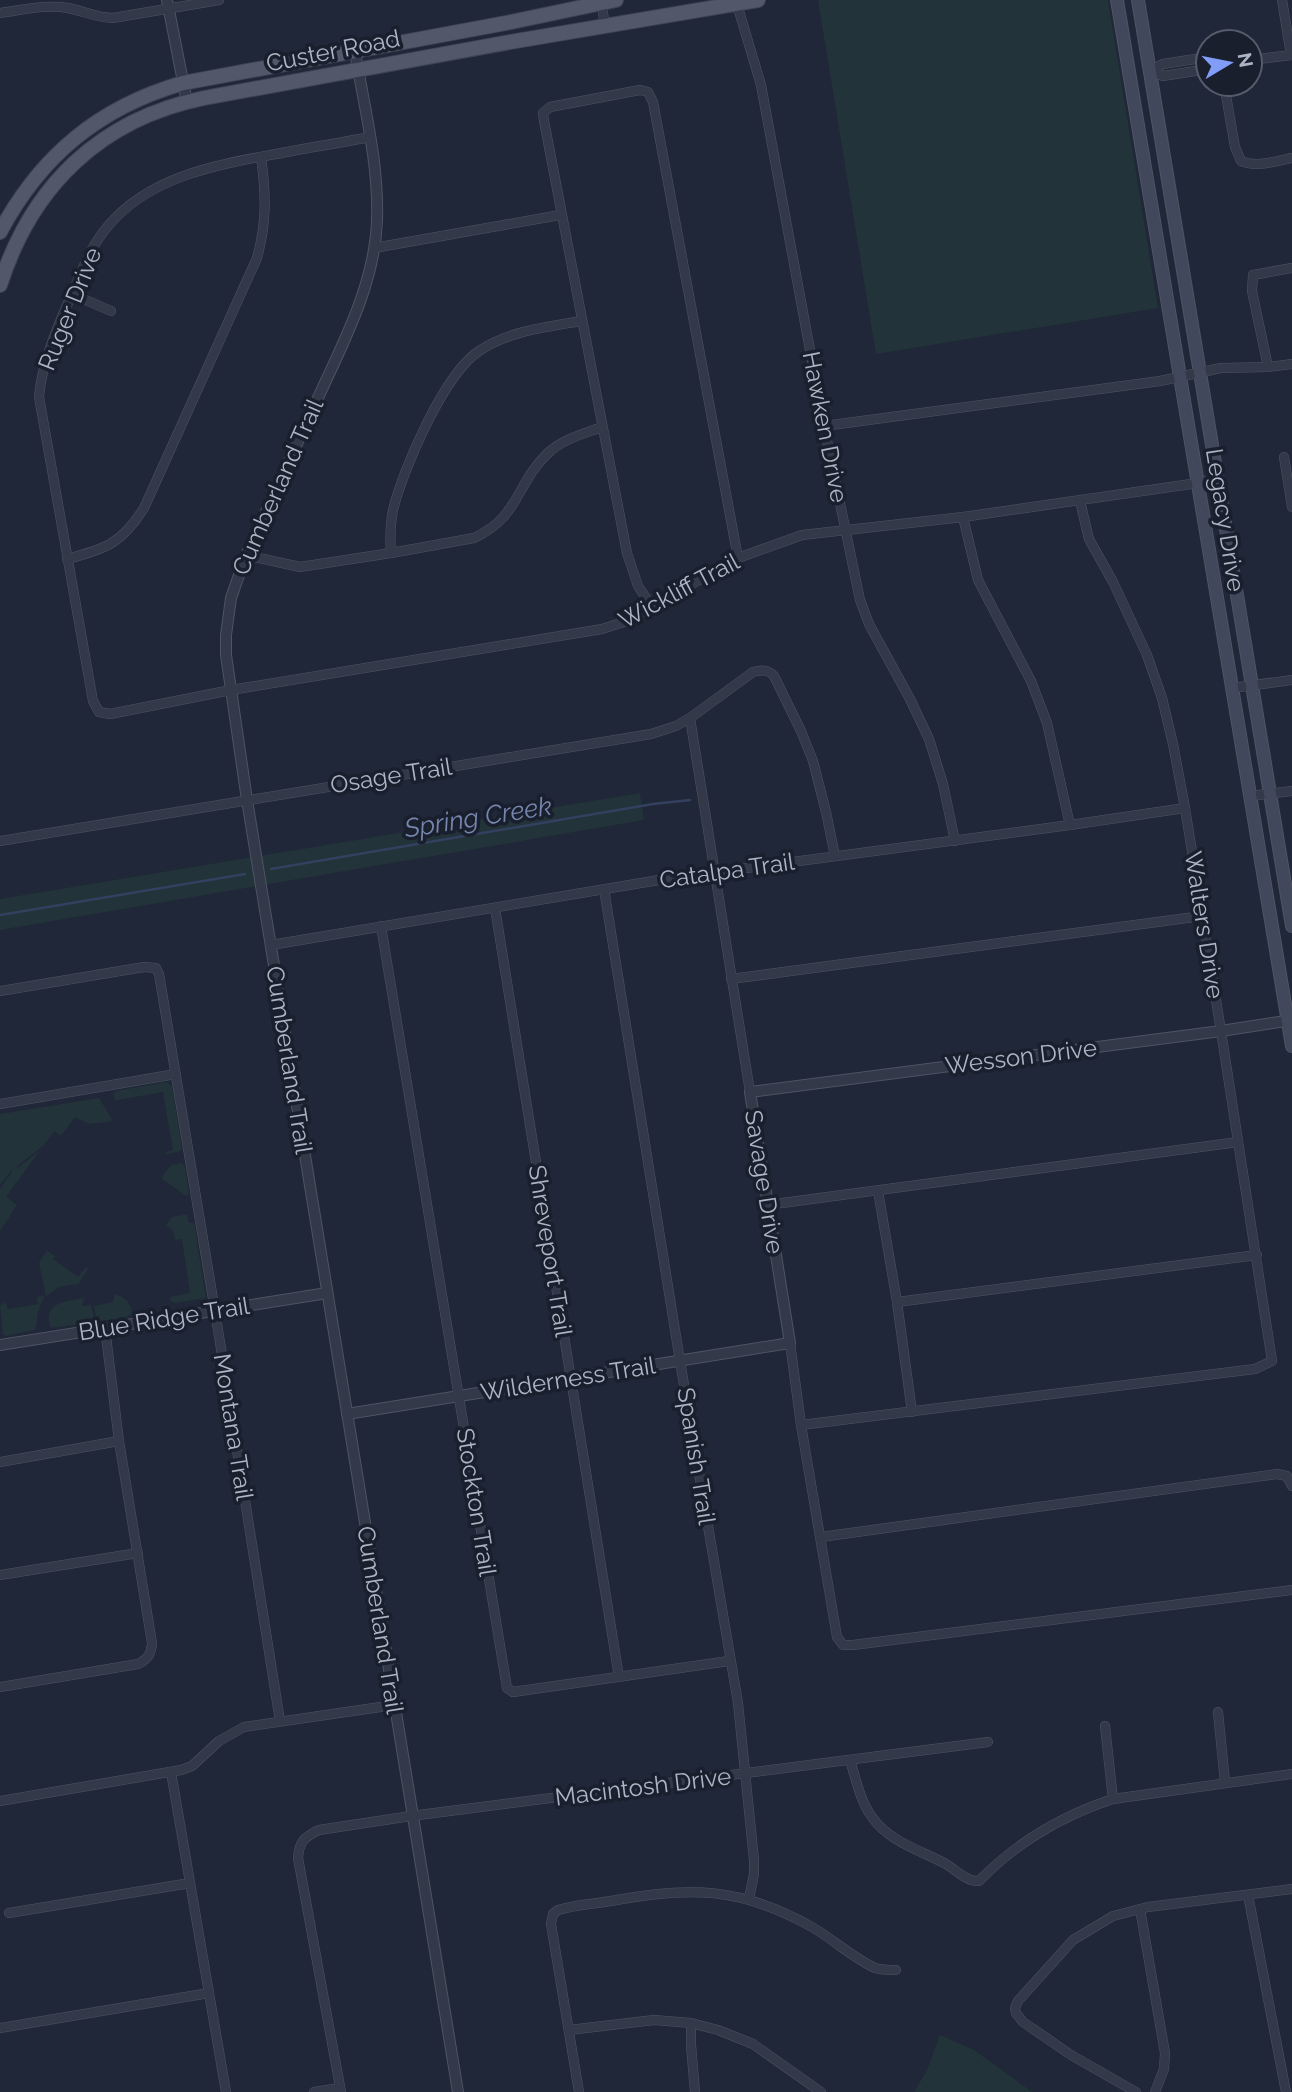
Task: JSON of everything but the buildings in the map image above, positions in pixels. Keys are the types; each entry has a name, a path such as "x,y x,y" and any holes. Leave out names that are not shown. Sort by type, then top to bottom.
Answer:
{"main road":[{"name":"Custer Road","path":"0,285 28,219 53,186 76,162 108,137 147,115 187,102 358,69 758,0"},
{"name":"Legacy Drive","path":"1117,0 1290,1020 1292,1046"},
{"name":"Legacy Drive","path":"1138,0 1292,926"},
{"name":"Custer Road","path":"0,232 17,202 59,151 105,116 142,96 183,83 506,23 606,1"},
{"path":"506,23 510,41"},
{"path":"1129,74 1150,71"},
{"path":"39,172 53,186"}],"street":[{"path":"0,13 58,7 104,18 168,5 219,0"},
{"path":"1264,58 1291,55 1282,0"},
{"path":"605,26 606,1"},
{"name":"Hawken Drive","path":"736,2 761,85 824,426 863,612 929,739 943,784 955,841"},
{"path":"168,5 187,102"},
{"name":"Cumberland Trail","path":"355,51 375,166 377,203 374,248 354,318 234,587 226,623 226,655 411,1816 458,2092"},
{"path":"1150,71 1163,64 1194,59"},
{"path":"1150,71 1163,76 1194,71"},
{"path":"652,607 638,586 627,556 560,215 544,121 545,109 640,90 648,92 653,102 738,558"},
{"path":"1226,98 1235,147 1241,161 1258,164 1292,159"},
{"name":"Ruger Drive","path":"99,712 93,701 39,397 43,369 85,261 109,224 134,202 163,184 195,171 370,137"},
{"path":"67,559 95,552 119,539 129,531 144,508 257,258 266,203 261,157"},
{"path":"374,248 560,215"},
{"path":"1268,367 1252,291 1253,275 1292,268"},
{"path":"72,293 111,311"},
{"path":"391,553 391,522 397,495 415,449 456,372 476,353 502,338 581,321"},
{"path":"824,426 1180,377 1221,368 1292,364"},
{"path":"246,555 300,567 461,541 486,533 503,519 524,484 548,453 564,442 602,427"},
{"path":"1284,457 1292,507"},
{"name":"Wickliff Trail","path":"99,712 110,714 231,690 602,629 627,621 738,558 802,535 1080,501 1218,478"},
{"name":"Walters Drive","path":"912,1412 1255,1369 1272,1361 1173,744 1156,680 1131,619 1089,539 1080,501"},
{"path":"963,517 978,580 1031,681 1047,723 1070,825"},
{"name":"Osage Trail","path":"0,841 651,734 676,726 753,672 765,670 774,676 808,746 818,777 835,856"},
{"path":"1232,688 1292,680"},
{"name":"Savage Drive","path":"690,718 837,1637 843,1645 853,1645 1292,1590"},
{"path":"1250,796 1292,791"},
{"name":"Catalpa Trail","path":"271,945 714,872 1185,808"},
{"name":"Spanish Trail","path":"604,889 738,1703 754,1860 749,1899"},
{"name":"Shreveport Trail","path":"495,908 619,1677"},
{"path":"731,979 1202,916"},
{"name":"Stockton Trail","path":"382,926 507,1688 513,1692 729,1661"},
{"name":"Montana Trail","path":"0,991 144,967 156,968 159,974 279,1721"},
{"name":"Wesson Drive","path":"750,1092 1290,1020"},
{"path":"0,1104 176,1074"},
{"path":"767,1205 1238,1142"},
{"path":"801,1425 912,1412 878,1191"},
{"path":"897,1302 1257,1255"},
{"name":"Blue Ridge Trail","path":"0,1345 327,1293"},
{"path":"0,1687 117,1669 144,1661 149,1656 152,1643 119,1441 105,1328"},
{"name":"Wilderness Trail","path":"347,1414 790,1343"},
{"path":"0,1462 119,1441"},
{"path":"821,1537 1277,1474 1287,1476 1292,1486"},
{"path":"0,1575 138,1553"},
{"path":"0,1801 171,1772 192,1766 219,1741 244,1727 394,1705"},
{"path":"1219,1712 1225,1782"},
{"path":"1105,1726 1113,1799"},
{"name":"Macintosh Drive","path":"340,2090 298,1858 301,1841 319,1830 988,1742"},
{"path":"850,1760 866,1808 888,1834 949,1866 973,1882 979,1881 1013,1850 1051,1825 1113,1799 1292,1774"},
{"path":"171,1772 226,2092"},
{"path":"9,1913 190,1883"},
{"path":"1136,2092 1023,2022 1016,2013 1018,2001 1073,1940 1113,1916 1140,1909 1292,1889"},
{"path":"579,2092 551,1924 553,1914 564,1908 681,1891 717,1892 749,1899 799,1920 875,1968 897,1970"},
{"path":"1248,1895 1286,2092"},
{"path":"1140,1909 1166,2053 1156,2092"},
{"path":"0,2028 209,1993"},
{"path":"569,2030 654,2020 691,2023 753,2044 821,2092"},
{"path":"691,2023 695,2092"},
{"path":"314,2092 340,2090"}],"shaded area":[{"path":"818,0 1108,0 1158,308 876,354"},
{"path":"640,793 644,820 0,930 0,899"},
{"path":"166,1082 172,1086 182,1149 167,1154 165,1152 173,1150 163,1092 118,1100 115,1100 113,1095 121,1090"},
{"path":"99,1098 113,1121 89,1124 75,1117 61,1136 54,1131 45,1144 17,1166 18,1168 40,1150 6,1197 17,1205 0,1231 0,1189 12,1172 0,1185 0,1114"},
{"path":"182,1163 189,1195 186,1196 161,1178 171,1165"},
{"path":"187,1214 189,1223 194,1223 206,1298 175,1303 170,1297 190,1293 182,1239 175,1240 173,1231 166,1225 172,1217"},
{"path":"47,1251 55,1256 53,1259 78,1277 86,1267 88,1269 78,1284 59,1287 46,1296 39,1263"},
{"path":"115,1294 127,1301 132,1314 97,1322 94,1306 113,1302"},
{"path":"44,1296 34,1330 6,1336 3,1334 0,1306 6,1302 8,1309 38,1304 37,1297"},
{"path":"84,1298 82,1306 91,1305 95,1322 51,1328 49,1313 52,1308 63,1302"},
{"path":"940,2035 974,2050 1032,2092 914,2092 927,2070"}],"waterway":[{"name":"Spring Creek","path":"271,869 690,800"},
{"name":"Spring Creek","path":"0,915 245,874"}]}
